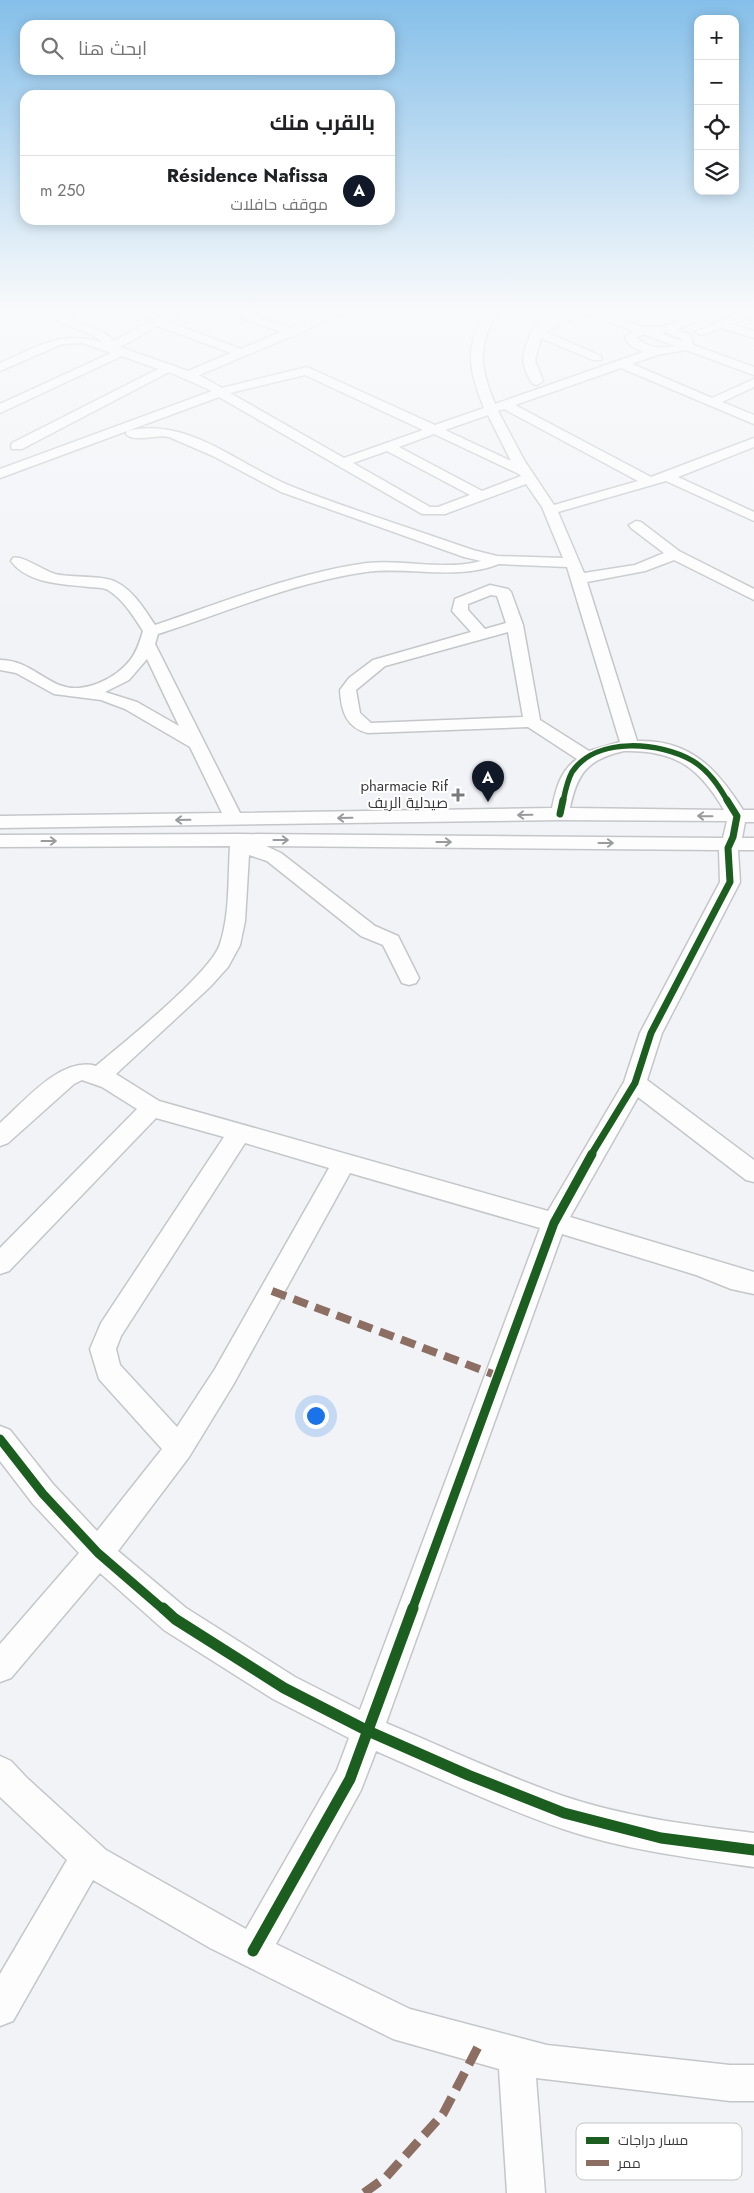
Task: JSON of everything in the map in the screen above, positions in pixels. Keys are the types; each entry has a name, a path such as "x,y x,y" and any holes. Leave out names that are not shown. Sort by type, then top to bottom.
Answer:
{"street":[{"path":"46,457 12,444 75,413"},
{"path":"0,474 163,413"},
{"path":"257,413 427,511 440,511 480,496 526,474"},
{"path":"399,413 526,474"},
{"path":"335,459 422,424 461,413"},
{"path":"335,459 388,446 434,430 473,413"},
{"path":"499,413 526,474 550,510 579,578 630,745"},
{"path":"514,413 650,482"},
{"path":"738,413 754,420"},
{"path":"132,434 162,431 174,434 218,452 286,489 469,554 497,560 573,563"},
{"path":"550,510 668,477 754,442"},
{"path":"388,446 480,496"},
{"path":"668,477 754,517"},
{"path":"636,525 674,554 754,595"},
{"path":"579,578 651,566 674,554"},
{"path":"81,692 103,687 124,678 137,663 149,638 293,585 366,568 406,565 460,568 484,567 497,560"},
{"path":"18,561 33,572 56,579 111,585 134,605 194,743 234,819"},
{"path":"481,634 460,611 460,602 490,590 503,592 515,625 532,722"},
{"path":"515,625 379,663 355,681 348,690 349,711 354,718 368,728 532,722 589,759"},
{"path":"0,665 15,665 55,689 118,699 130,704 194,743"},
{"path":"560,814 568,782 575,769 589,759 630,745 664,749 695,763 707,773 746,816"},
{"path":"0,822 560,814 746,816"},
{"path":"252,1951 350,1779 554,1223 586,1164 635,1083 651,1033 730,882 728,862 730,844 746,816"},
{"path":"0,841 754,844"},
{"path":"240,843 274,857 368,931 391,940 409,978"},
{"path":"100,1076 204,982 221,962 230,945 235,921 240,843"},
{"path":"0,1137 66,1078 76,1073 85,1072 100,1076 152,1108 345,1161 624,1242 702,1266 731,1278 754,1282"},
{"path":"635,1083 754,1173"},
{"path":"0,1264 152,1108"},
{"path":"179,1448 108,1370 103,1350 110,1331 240,1132"},
{"path":"0,1666 98,1553 179,1448 224,1377 345,1161"},
{"path":"0,1439 43,1494 98,1553 175,1620 284,1688 368,1731 468,1775 564,1813 661,1838 754,1850"},
{"path":"0,1772 15,1790 88,1857 222,1936 406,2026 547,2063 730,2083 754,2083"},
{"path":"0,2008 88,1857"},
{"path":"516,2054 526,2193"}],"marked path":[{"path":"272,1291 498,1376"},
{"path":"364,2193 386,2177 443,2114 479,2045"}],"cycle path":[{"path":"253,1951 350,1779 554,1223 586,1164 635,1083 651,1033 730,882 728,848 733,837 737,816 707,772 677,754 660,748 624,746 606,750 590,757 576,768 570,777 560,814"},
{"path":"0,1439 43,1494 98,1553 175,1619 284,1688 368,1731 468,1775 564,1813 661,1838 754,1850"}],"place":[{"name":"pharmacie Rif صيدلية الريف","path":"458,795"},
{"name":"Résidence Nafissa","path":"488,802"}]}
